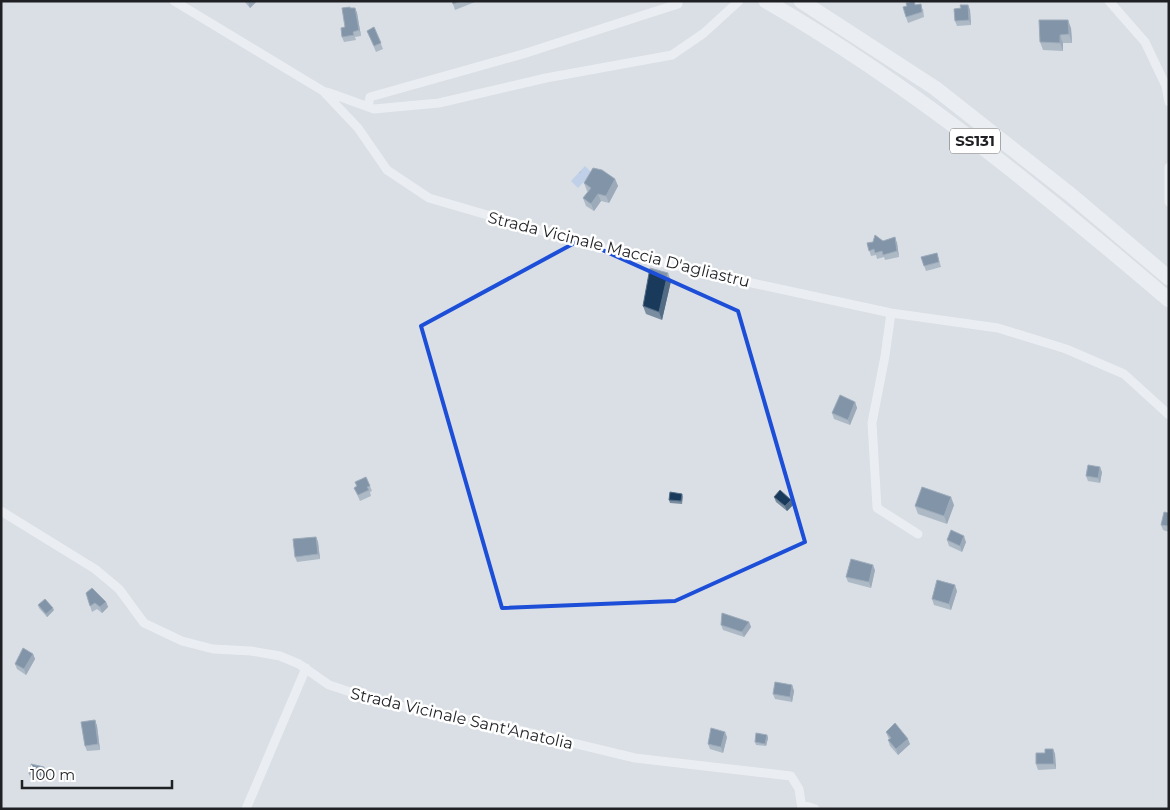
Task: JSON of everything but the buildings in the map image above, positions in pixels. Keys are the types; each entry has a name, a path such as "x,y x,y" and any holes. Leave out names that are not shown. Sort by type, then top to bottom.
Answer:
{"highway":[{"name":"SS131","path":"766,1 808,25 926,103 1062,208 1169,300"},
{"name":"SS131","path":"801,1 935,88 1071,195 1169,278"}],"street":[{"name":"Strada Vicinale Maccia D'agliastru","path":"174,1 323,91 358,128 387,170 429,198 604,248 891,313 998,328 1066,349 1124,374 1169,415"},
{"path":"1109,1 1146,42 1166,86 1169,102"},
{"path":"323,91 374,109 439,103 546,78 672,55 704,33 738,3"},
{"path":"368,107 370,97 523,54 678,4"},
{"path":"1169,167 1169,202"},
{"path":"891,313 872,423 877,508 918,534"},
{"name":"Strada Vicinale Sant'Anatolia","path":"1,511 95,569 119,589 144,622 182,641 213,649 251,651 280,656 306,668 330,685 384,703 506,727 635,758 791,776 799,789 802,807"},
{"path":"246,809 306,668"},
{"path":"802,807 815,809"}],"highlighted area":[{"path":"580,240 738,311 805,542 675,601 502,608 421,326"}],"water":[{"path":"585,166 592,173 578,188 571,181"}]}
